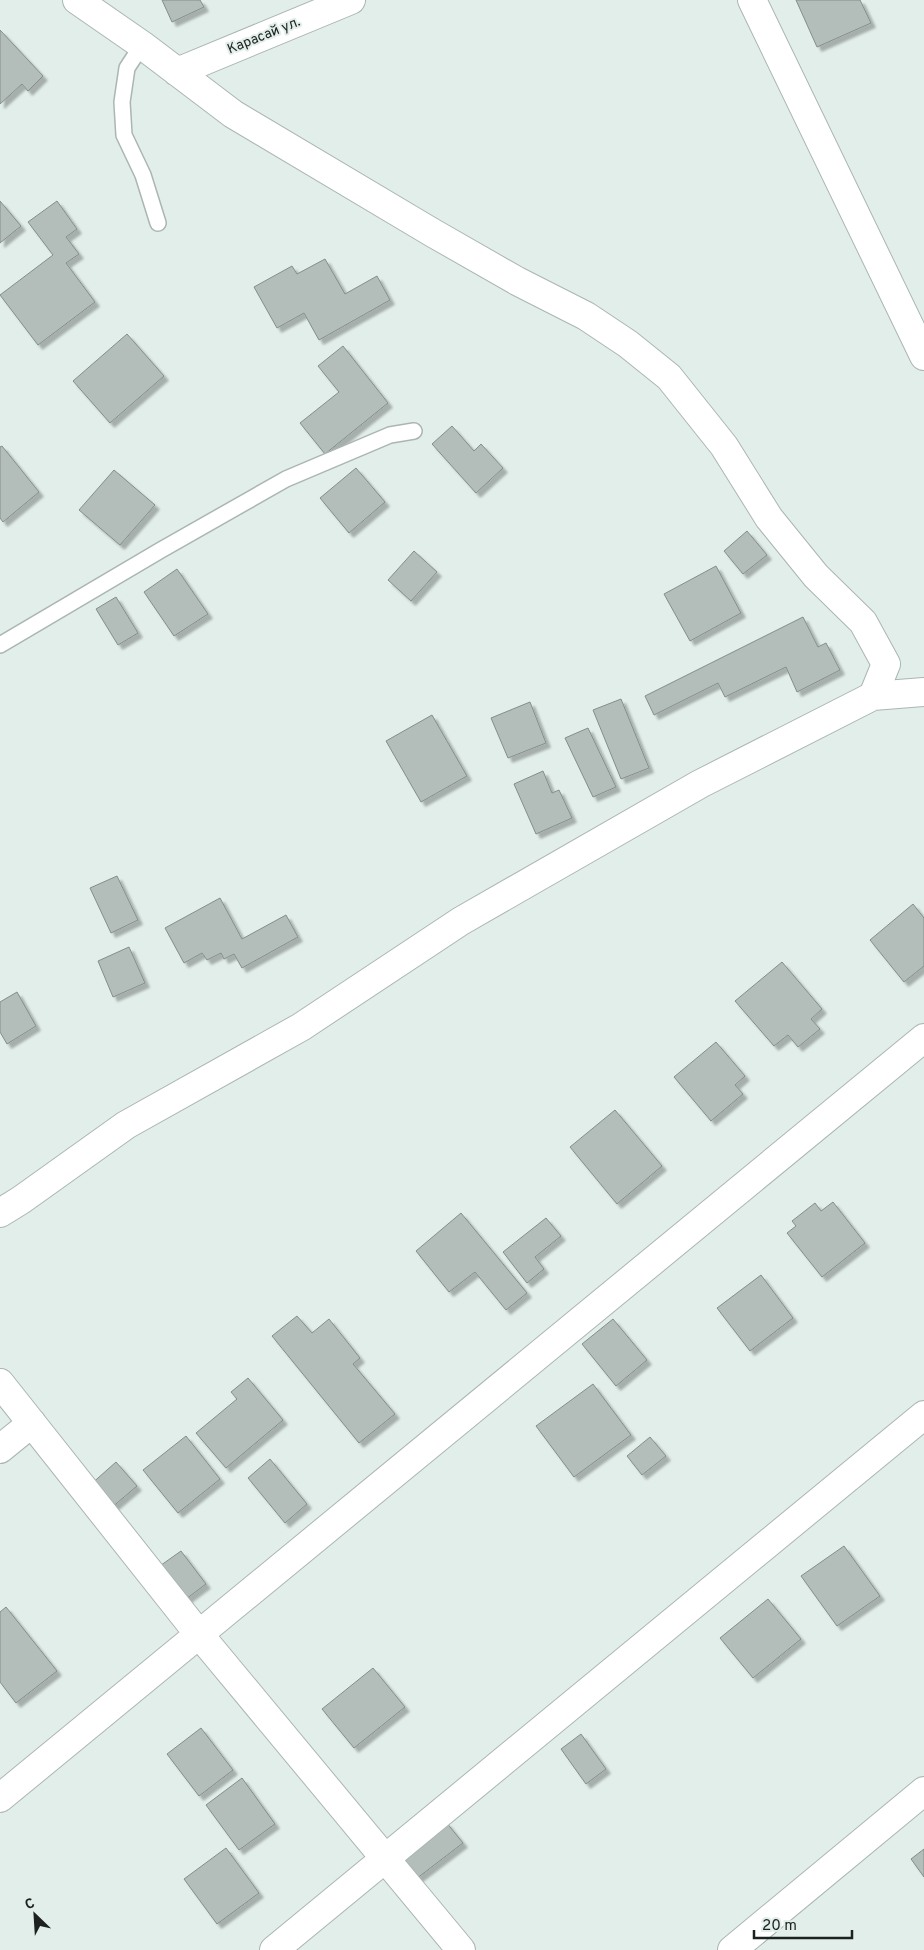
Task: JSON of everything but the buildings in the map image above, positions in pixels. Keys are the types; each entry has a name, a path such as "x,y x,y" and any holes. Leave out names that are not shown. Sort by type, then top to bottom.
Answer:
{"street":[{"path":"78,0 142,45 233,114 517,281 586,316 628,344 669,377 724,446 769,518 816,576 863,622 886,664 873,696"},
{"name":"Карасай ул.","path":"177,72 351,0"},
{"path":"752,0 924,356"},
{"path":"0,1212 21,1200 126,1125 301,1027 461,921 700,784 873,696 924,692"},
{"path":"0,1798 924,1038"},
{"path":"0,1383 198,1634 461,1950"},
{"path":"274,1950 924,1415"},
{"path":"0,1449 32,1423"},
{"path":"732,1950 924,1791"}],"lane":[{"path":"142,45 127,68 122,102 124,135 143,175 158,223"},
{"path":"0,645 286,479 390,434 414,430"}]}
